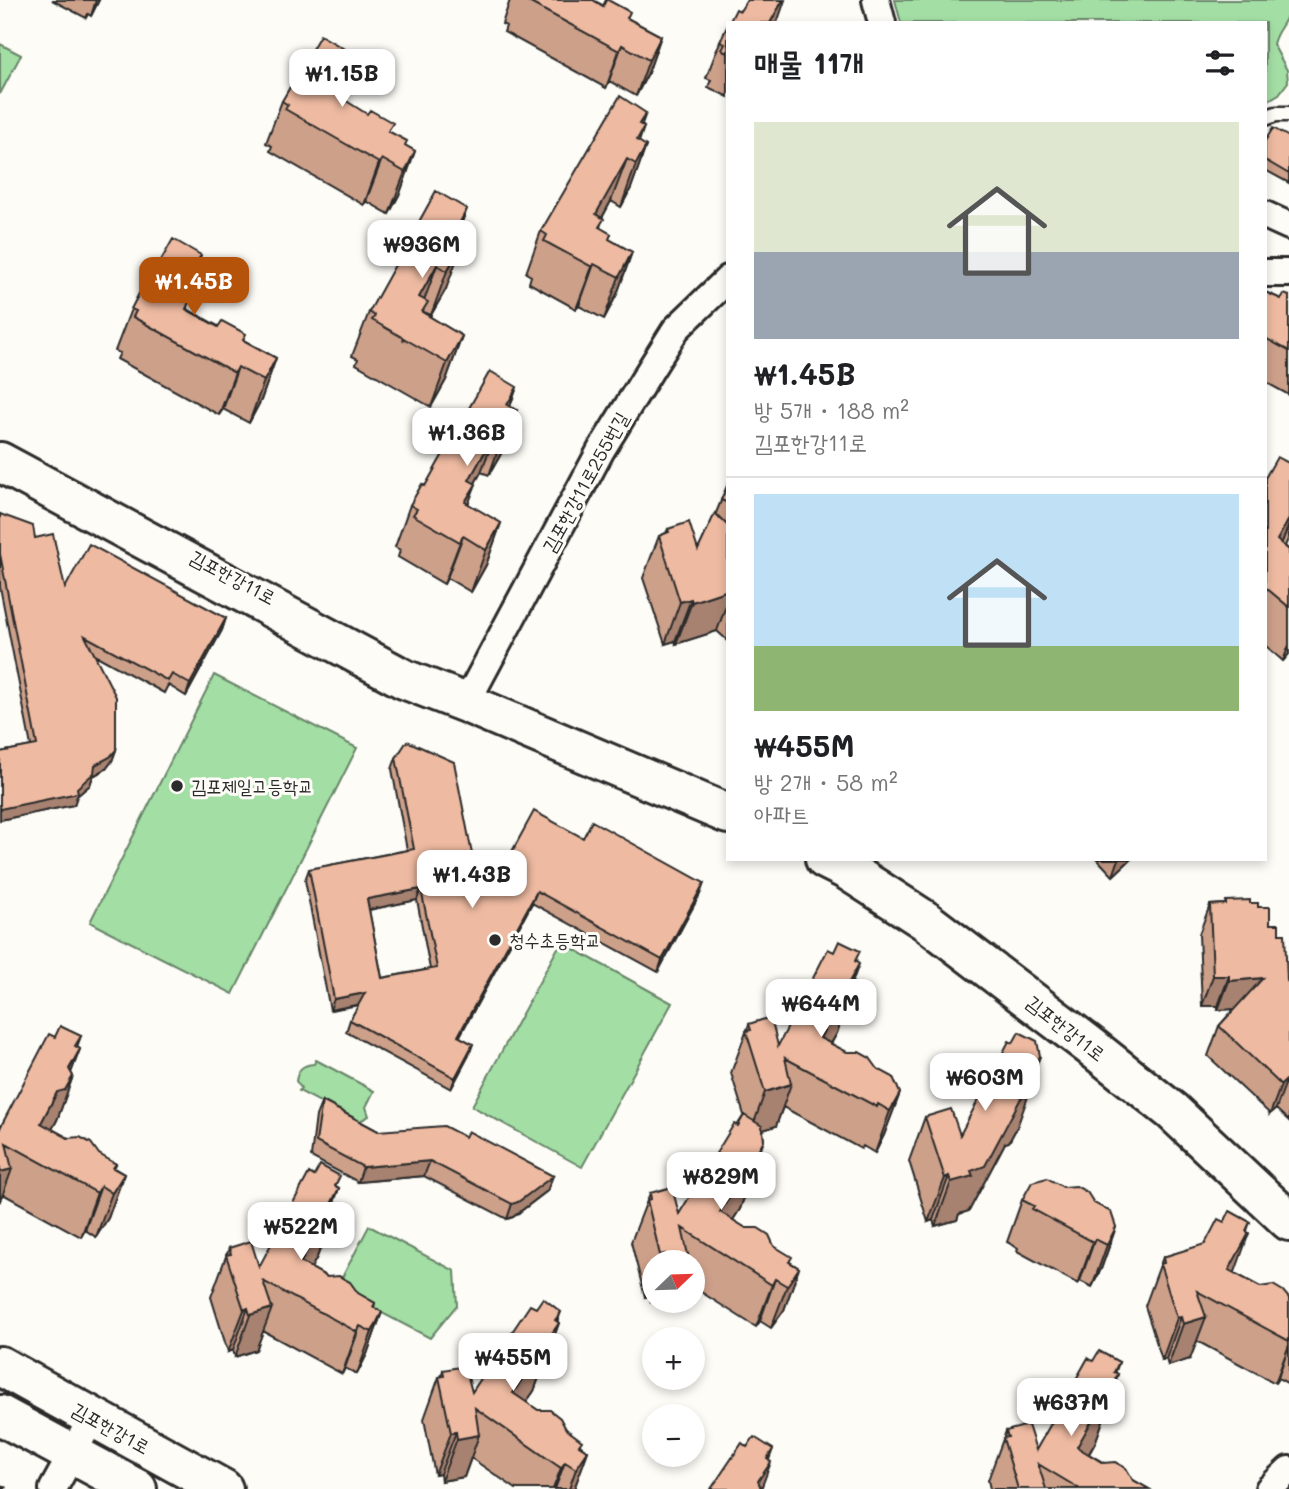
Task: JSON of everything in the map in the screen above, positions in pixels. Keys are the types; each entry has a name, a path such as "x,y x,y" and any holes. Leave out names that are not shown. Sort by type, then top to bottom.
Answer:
{"street":[{"path":"876,0 881,21"},
{"path":"1267,216 1289,226"},
{"path":"1267,273 1289,273"},
{"name":"김포한강11로255번길","path":"466,703 601,450 652,367 676,329 726,281"},
{"name":"김포한강11로","path":"0,452 418,674 466,703"},
{"name":"김포한강11로","path":"0,462 404,679 726,813"},
{"name":"김포한강11로","path":"829,861 926,921 1089,1045 1172,1111 1289,1221"},
{"name":"김포한강1로","path":"0,1366 223,1489"},
{"path":"0,1415 137,1489"},
{"path":"53,1489 92,1418"},
{"path":"1269,1489 1289,1471"}],"lane":[{"path":"1267,117 1289,114"}],"path":[{"path":"0,1486 6,1489"}],"green space":[{"path":"895,0 1289,0 1287,15 1273,44 1287,70 1288,82 1279,94 1267,101 1267,21 900,21"},
{"path":"0,44 21,55 0,94"},
{"path":"214,675 357,748 233,994 90,922"},
{"path":"561,942 672,1003 582,1167 472,1106"},
{"path":"316,1060 374,1091 366,1107 369,1116 358,1122 299,1091 301,1088 296,1081 299,1071 314,1064"},
{"path":"369,1226 455,1271 457,1305 430,1338 336,1289"}],"building":[{"path":"525,0 593,0 603,6 608,0 630,12 627,18 661,36 649,60 622,45 619,51"},
{"path":"747,0 783,0 771,21 730,21 736,9 740,11"},
{"path":"726,29 726,53 722,50 725,44 720,42"},
{"path":"320,35 346,50 340,61 345,64 329,90 367,114 370,110 393,123 388,131 407,141 405,145 415,151 405,172 382,159 379,163 285,109 288,105 282,101"},
{"path":"620,96 646,113 639,124 644,127 637,140 646,146 636,164 627,159 596,214 604,219 599,227 611,234 609,239 632,252 619,277 594,264 592,267 544,241 547,235 541,231"},
{"path":"1273,128 1289,137 1289,174 1267,161 1267,138"},
{"path":"436,191 467,209 451,239 462,245 447,271 437,265 419,297 428,302 422,312 462,336 447,363 372,320 375,316 369,312"},
{"path":"173,239 201,255 179,294 190,300 186,309 218,327 222,321 246,334 243,340 276,358 264,381 238,367 235,373 133,317 136,311 131,309 148,276 151,278"},
{"path":"1267,293 1281,299 1284,294 1289,296 1289,351 1267,339"},
{"path":"490,371 517,387 507,405 517,410 504,433 497,430 469,480 476,484 465,502 501,523 486,550 463,536 460,542 413,515 417,509 410,505 422,484 425,486"},
{"path":"1277,457 1289,463 1289,519 1277,540 1289,550 1289,607 1267,589 1267,474"},
{"path":"726,489 726,502 721,500"},
{"path":"715,513 726,524 726,591 692,602 691,599 680,602 659,536 669,532 668,529 689,522 698,550"},
{"path":"0,514 33,526 35,538 53,534 65,588 89,544 226,618 190,684 172,674 168,681 85,636 116,697 116,750 110,757 95,765 94,773 77,788 78,793 0,809 0,752 37,745 0,554"},
{"path":"407,741 454,762 474,864 509,857 534,811 583,838 592,821 704,883 662,960 537,891 458,1036 473,1044 455,1078 350,1020 365,993 334,999 309,869 414,849 396,758","holes":["421,889 437,968 382,978 367,899"]},
{"path":"1250,900 1250,903 1258,903 1258,907 1270,907 1270,924 1279,924 1279,934 1285,934 1287,980 1289,977 1289,1082 1287,1079 1281,1085 1219,1026 1263,978 1229,981 1229,976 1213,976 1210,905"},
{"path":"839,941 860,951 855,961 859,964 848,984 852,991 844,1005 835,1008 820,1038 847,1052 859,1052 870,1058 878,1069 893,1077 900,1093 890,1111 878,1104 877,1107 785,1058 791,1084 765,1092 746,1031 751,1030 749,1024 771,1017 778,1046 828,949 834,952"},
{"path":"60,1026 81,1036 75,1046 80,1049 69,1069 73,1076 65,1090 57,1092 41,1123 68,1138 80,1137 91,1143 99,1154 116,1164 113,1168 124,1174 112,1193 101,1186 97,1193 6,1143 12,1169 0,1172 0,1128 49,1034 55,1037"},
{"path":"1019,1032 1037,1041 1040,1056 1029,1076 1033,1083 1025,1097 1021,1098 985,1166 971,1171 973,1176 951,1182 949,1176 945,1178 925,1117 951,1109 960,1135 1009,1041 1013,1043"},
{"path":"322,1101 378,1131 444,1126 465,1137 468,1131 553,1176 512,1204 430,1161 363,1167 316,1142"},
{"path":"744,1115 762,1126 764,1140 752,1160 755,1167 746,1181 738,1182 720,1212 746,1228 758,1228 769,1235 774,1246 792,1257 789,1262 799,1268 787,1286 775,1279 772,1285 682,1228 687,1250 659,1250 647,1200 651,1199 650,1193 672,1187 679,1214 734,1124 738,1126"},
{"path":"320,1165 340,1176 335,1186 339,1188 329,1208 333,1215 325,1230 316,1232 301,1262 327,1277 339,1276 350,1282 358,1293 375,1303 373,1307 382,1312 372,1332 360,1326 357,1332 263,1281 272,1308 250,1315 248,1308 244,1310 226,1255 231,1254 229,1248 251,1241 259,1267 309,1173 314,1176"},
{"path":"1047,1178 1063,1187 1076,1186 1087,1192 1094,1203 1111,1212 1116,1227 1107,1245 1095,1239 1093,1242 1032,1209 1034,1206 1022,1200 1032,1182"},
{"path":"1230,1211 1250,1222 1246,1231 1249,1233 1229,1270 1260,1287 1273,1285 1289,1298 1289,1341 1197,1291 1206,1317 1183,1324 1181,1317 1177,1318 1160,1264 1164,1263 1163,1257 1205,1244 1218,1219 1224,1222"},
{"path":"543,1298 561,1312 555,1320 559,1323 546,1342 549,1349 540,1362 532,1364 513,1393 538,1410 550,1410 560,1418 566,1429 582,1441 579,1445 588,1451 576,1469 565,1462 561,1468 475,1408 479,1435 457,1439 456,1432 451,1433 439,1377 444,1376 443,1370 465,1366 472,1392 530,1305 536,1308"},
{"path":"1099,1351 1119,1362 1114,1372 1118,1374 1107,1394 1110,1401 1102,1415 1094,1417 1077,1447 1103,1463 1115,1462 1126,1468 1133,1480 1149,1489 1080,1489 1038,1464 1046,1489 1018,1489 1003,1438 1008,1437 1006,1431 1028,1425 1036,1450 1088,1358 1093,1361"},
{"path":"754,1437 773,1449 767,1459 771,1462 758,1481 761,1488 711,1489 742,1443 747,1447"}],"place":[{"name":"김포제일고등학교","path":"177,786"},
{"name":"청수초등학교","path":"495,940"}]}
